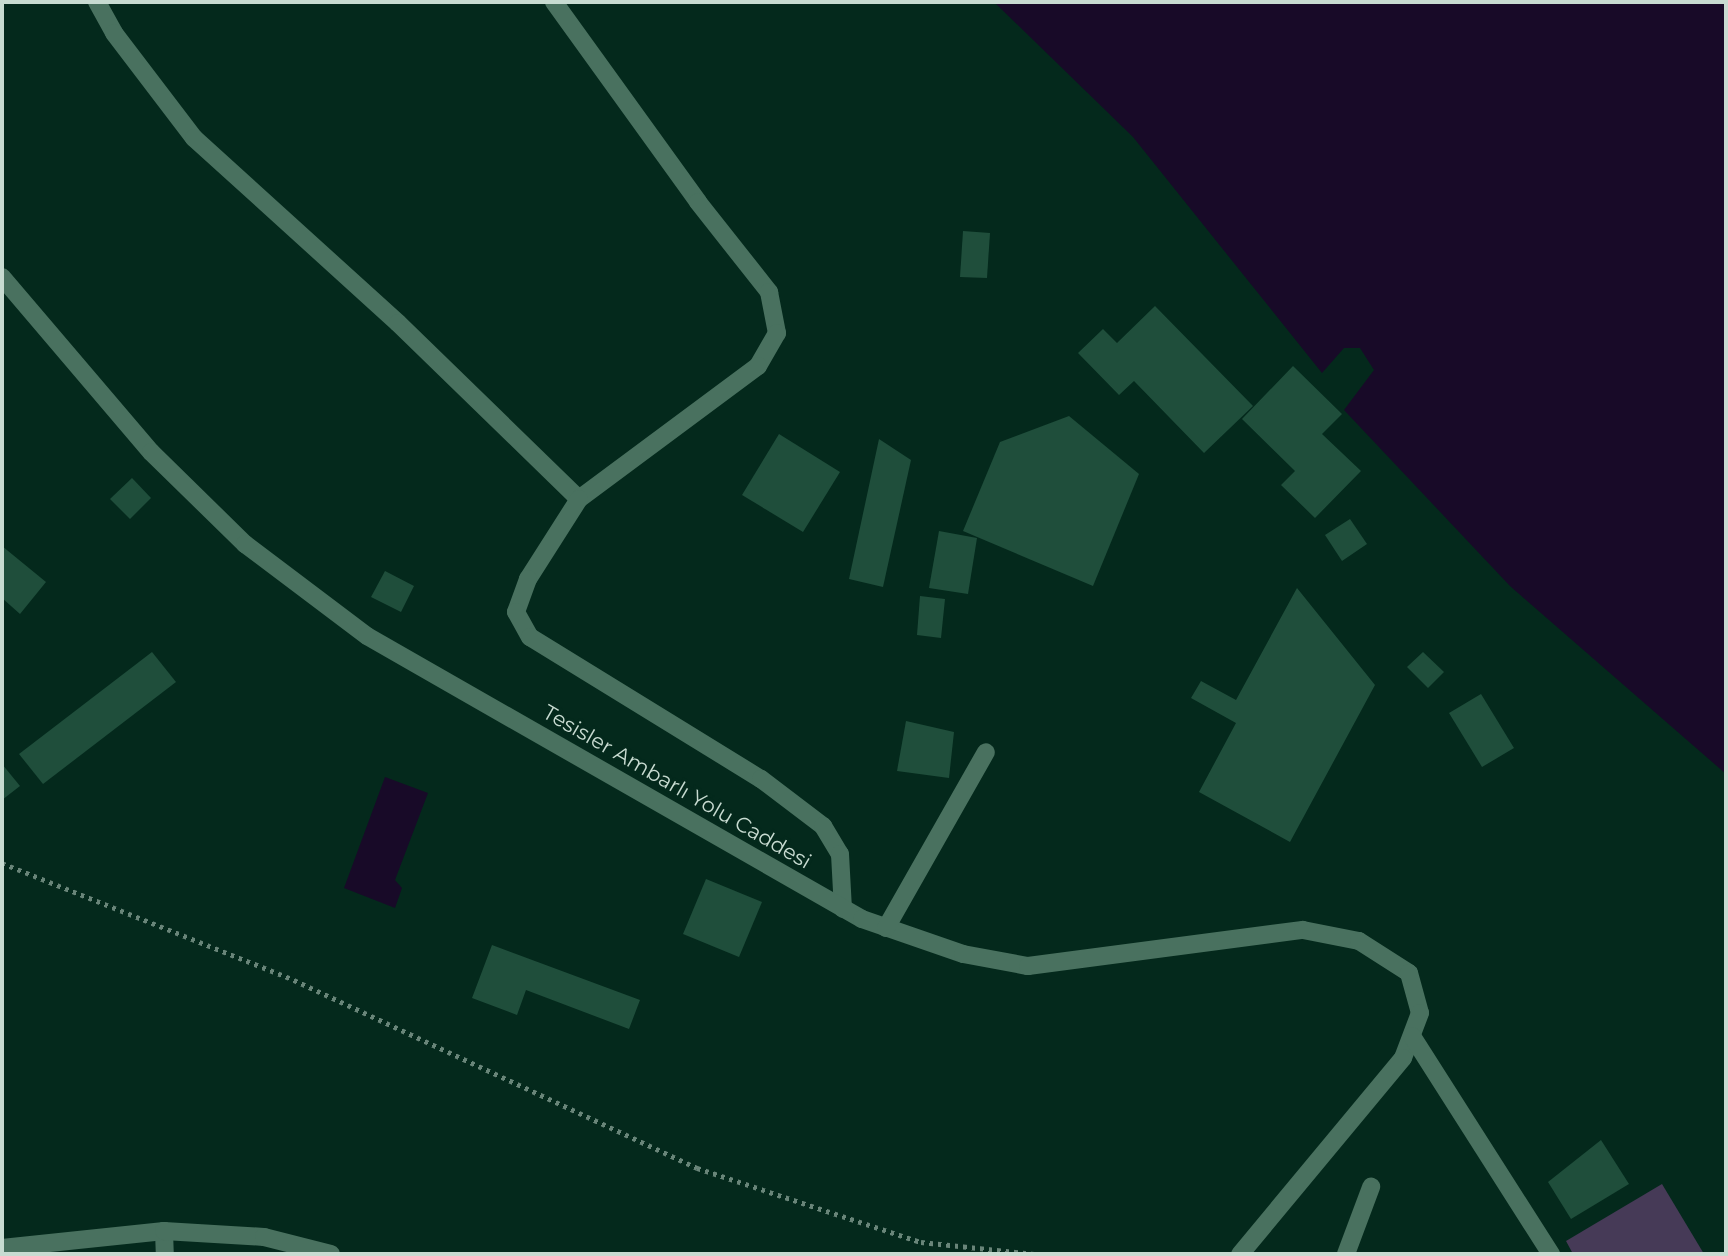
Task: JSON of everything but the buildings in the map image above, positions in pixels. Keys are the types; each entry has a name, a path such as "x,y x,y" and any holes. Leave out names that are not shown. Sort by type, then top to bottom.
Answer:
{"street":[{"path":"96,2 114,33 194,138 398,323 579,499"},
{"path":"554,2 698,202 769,292 777,333 758,366 579,499 528,579 516,612 530,638 761,779 823,826 840,854 843,909"},
{"name":"Tesisler Ambarlı Yolu Caddesi","path":"2,277 151,452 246,544 367,636 843,909 886,928 963,954 1028,966 1303,930 1359,941 1409,973 1420,1013 1403,1058 1240,1254"},
{"path":"886,928 986,752"},
{"path":"1412,1035 1550,1254"},
{"path":"1346,1254 1371,1187"},
{"path":"2,1248 164,1231 264,1237 331,1254"},
{"path":"164,1231 165,1254"}],"path":[{"path":"2,863 294,980 697,1168 921,1242 1036,1254"}],"shaded area":[{"path":"994,2 1726,2 1726,774 1510,586 1344,410 1374,370 1360,348 1344,348 1322,373 1133,137"},
{"path":"385,777 428,793 395,880 402,888 395,908 344,888"},
{"path":"1662,1184 1704,1254 1573,1254 1566,1241"}]}
